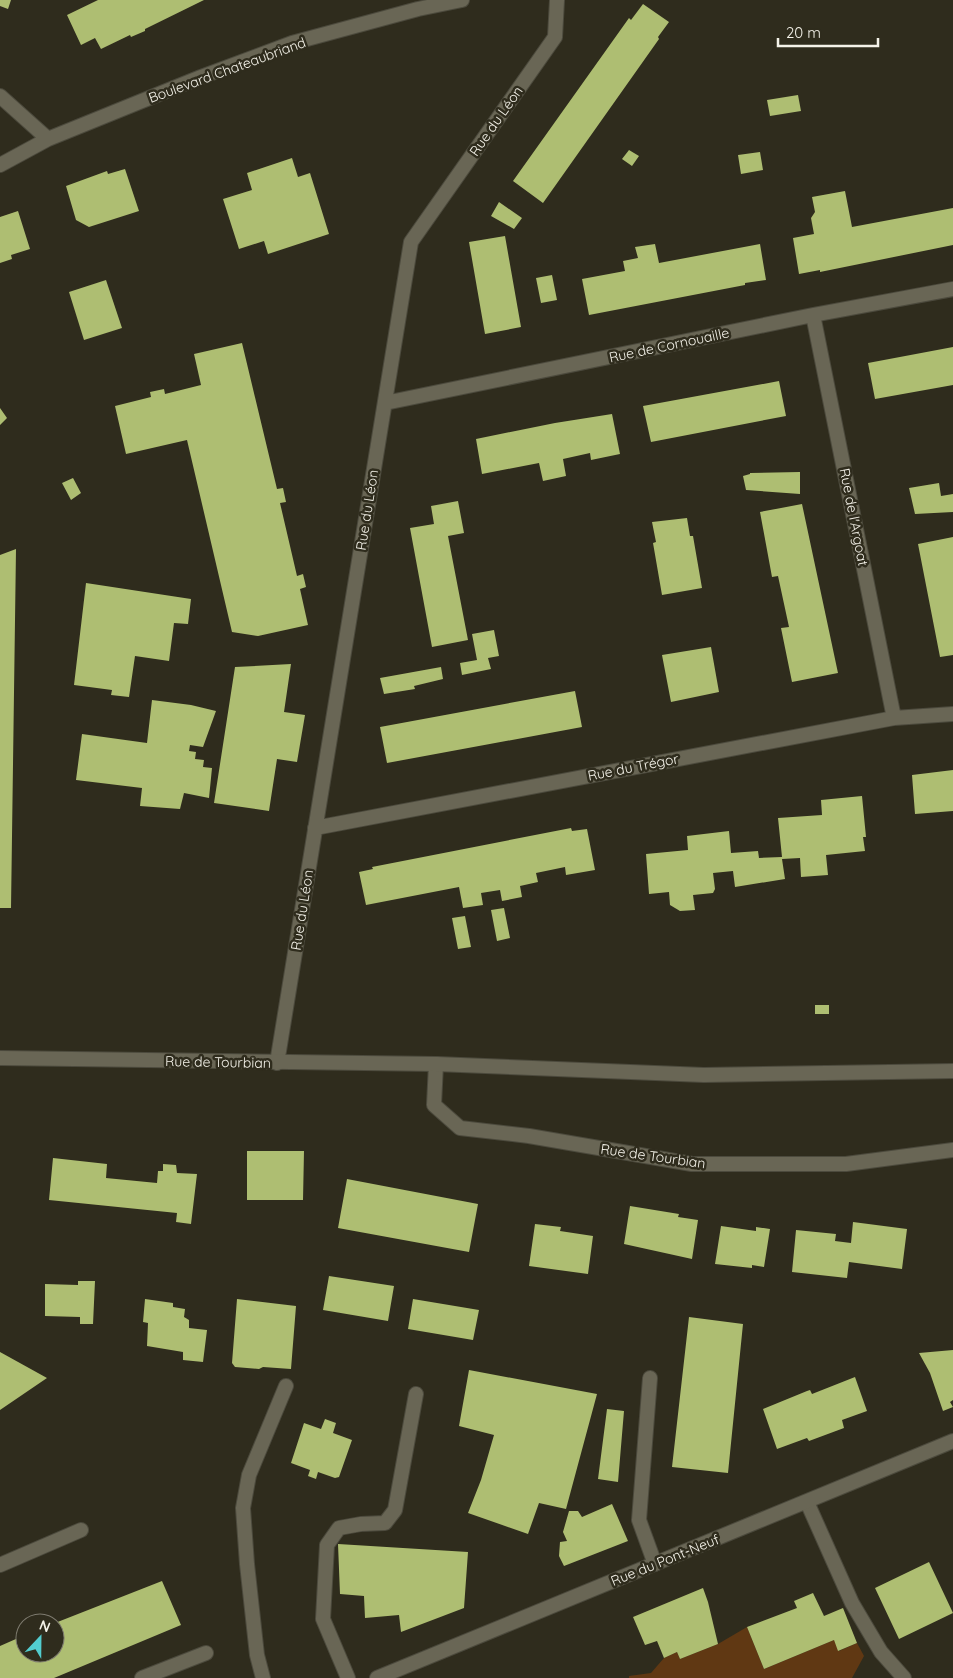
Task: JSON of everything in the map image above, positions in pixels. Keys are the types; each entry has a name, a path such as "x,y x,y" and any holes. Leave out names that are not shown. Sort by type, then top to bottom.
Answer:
{"street":[{"name":"Boulevard Chateaubriand","path":"0,165 48,140 202,77 292,44 418,9 462,0"},
{"name":"Rue du Léon","path":"277,1063 411,242 555,37 557,0"},
{"path":"0,96 48,140"},
{"name":"Rue de Cornouaille","path":"385,403 813,315 953,289"},
{"name":"Rue de l'Argoat","path":"813,315 894,718"},
{"name":"Rue du Trégor","path":"315,828 894,718 953,714"},
{"name":"Rue de Tourbian","path":"0,1058 436,1064 704,1075 953,1071"},
{"name":"Rue de Tourbian","path":"436,1064 434,1105 460,1128 529,1136 692,1164 846,1164 953,1150"},
{"path":"650,1378 639,1520 655,1564"},
{"path":"263,1678 257,1655 243,1508 249,1476 286,1386"},
{"path":"348,1678 323,1619 327,1545 339,1528 385,1522 395,1510 416,1394"},
{"name":"Rue du Pont-Neuf","path":"377,1678 953,1441"},
{"path":"807,1502 852,1603 881,1652 904,1678"},
{"path":"0,1565 82,1530"},
{"path":"142,1678 206,1653"}],"shaded area":[{"path":"747,1627 764,1669 834,1640 839,1651 857,1643 864,1656 852,1678 629,1678 629,1676 651,1673 664,1658 677,1652 680,1659 718,1644"}],"building":[{"path":"0,0 11,0 8,9 0,6"},
{"path":"98,0 204,0 145,29 145,31 131,37 130,35 101,49 95,38 81,45 67,15"},
{"path":"643,4 669,22 658,37 659,39 543,203 513,181 629,18 631,20"},
{"path":"798,95 801,111 770,116 767,100"},
{"path":"629,150 639,156 632,166 622,159"},
{"path":"760,152 763,170 741,174 738,155"},
{"path":"292,158 298,177 310,173 329,234 268,254 264,241 239,249 223,199 252,190 247,173"},
{"path":"125,169 139,211 89,227 76,220 66,186 107,171 108,174"},
{"path":"845,191 852,227 953,208 953,245 820,272 820,270 799,274 793,238 814,234 811,218 815,212 812,197"},
{"path":"499,202 522,218 514,229 491,216"},
{"path":"18,211 30,249 11,255 12,259 0,263 0,217"},
{"path":"505,236 521,327 485,334 469,242"},
{"path":"655,244 659,263 760,244 766,280 589,315 582,279 625,271 623,261 638,258 635,247"},
{"path":"552,275 557,300 541,303 536,278"},
{"path":"106,280 122,328 84,340 69,292"},
{"path":"242,343 277,489 283,488 286,502 280,503 297,576 303,574 306,587 300,589 308,625 258,636 232,632 187,440 126,454 115,406 151,397 150,392 164,389 165,394 201,385 194,354"},
{"path":"953,347 953,385 875,399 868,363"},
{"path":"779,381 786,416 651,442 643,406"},
{"path":"0,408 7,418 0,425"},
{"path":"612,414 620,454 591,460 590,453 563,459 566,476 543,481 539,463 482,474 476,439"},
{"path":"800,472 800,494 746,490 743,476 750,473"},
{"path":"73,478 81,493 71,500 62,483"},
{"path":"939,483 941,496 953,494 953,512 915,514 909,488"},
{"path":"458,501 464,533 448,536 468,640 432,647 410,528 434,524 431,506"},
{"path":"802,504 838,673 792,682 781,628 789,627 778,576 772,577 760,512"},
{"path":"687,518 690,536 693,536 702,588 662,595 653,543 656,542 652,522"},
{"path":"953,537 953,655 940,657 918,544"},
{"path":"16,549 11,908 0,908 0,555"},
{"path":"86,583 191,599 188,624 174,623 169,661 135,656 129,697 111,695 112,690 74,685"},
{"path":"494,630 499,656 488,658 491,669 462,675 460,663 477,660 472,634"},
{"path":"711,647 719,692 671,702 662,655"},
{"path":"291,664 284,712 305,715 297,762 277,759 269,811 214,803 235,667"},
{"path":"441,667 443,679 414,686 415,689 384,694 380,678"},
{"path":"575,691 582,727 387,763 380,727"},
{"path":"152,700 191,705 216,711 203,747 190,745 189,751 196,752 195,759 204,760 203,767 212,768 209,798 184,793 180,809 140,806 142,788 76,780 82,734 147,743"},
{"path":"953,770 953,811 915,814 912,775"},
{"path":"862,796 866,837 863,837 865,851 826,855 828,875 801,877 800,858 782,859 785,879 735,887 733,871 713,873 715,889 713,893 693,895 695,910 680,911 670,905 669,892 649,894 646,854 688,850 687,836 729,831 731,853 758,851 759,858 782,857 778,818 822,815 821,800"},
{"path":"571,828 572,831 587,829 595,870 566,875 565,867 536,873 538,882 520,886 522,897 502,901 500,890 481,893 483,905 463,908 459,887 366,905 359,872 373,869 372,867"},
{"path":"504,908 510,938 497,941 491,910"},
{"path":"465,916 471,947 458,949 452,918"},
{"path":"815,1005 829,1005 829,1014 815,1014"},
{"path":"247,1151 304,1151 303,1200 247,1200"},
{"path":"53,1158 107,1164 106,1178 157,1183 158,1171 163,1171 163,1164 176,1165 177,1173 197,1174 191,1224 176,1222 177,1213 49,1200"},
{"path":"347,1179 478,1204 469,1252 338,1228"},
{"path":"630,1206 679,1214 678,1217 698,1220 692,1259 624,1244"},
{"path":"853,1222 907,1229 902,1269 849,1262 847,1278 792,1272 796,1230 836,1234 835,1241 851,1243"},
{"path":"535,1224 561,1227 560,1231 593,1236 588,1274 529,1266"},
{"path":"721,1226 756,1231 756,1227 770,1229 764,1267 752,1265 752,1268 715,1264"},
{"path":"329,1276 394,1286 388,1321 323,1310"},
{"path":"78,1281 95,1281 93,1324 80,1324 80,1317 45,1316 45,1284 78,1285"},
{"path":"145,1299 173,1303 173,1307 185,1309 184,1317 189,1320 189,1328 207,1330 203,1362 183,1360 183,1352 147,1346 148,1323 143,1322"},
{"path":"237,1299 296,1306 291,1369 235,1367 232,1363"},
{"path":"413,1299 479,1310 473,1340 408,1329"},
{"path":"689,1317 743,1324 728,1473 672,1467"},
{"path":"953,1350 953,1400 950,1402 953,1407 943,1411 930,1373 919,1353"},
{"path":"0,1352 47,1378 0,1410"},
{"path":"469,1370 597,1394 566,1509 539,1503 528,1534 468,1513 481,1480 494,1435 459,1426"},
{"path":"855,1377 867,1411 842,1420 844,1428 809,1441 807,1438 777,1449 763,1409 807,1391 810,1390 812,1394"},
{"path":"607,1409 624,1411 618,1482 598,1479"},
{"path":"325,1419 336,1423 333,1433 352,1440 339,1477 335,1478 318,1472 316,1479 308,1476 310,1470 291,1463 304,1423 321,1429"},
{"path":"612,1504 628,1541 564,1566 559,1556 560,1542 567,1541 563,1532 569,1511 578,1511 582,1517"},
{"path":"338,1544 468,1552 464,1608 401,1632 399,1615 365,1618 364,1596 340,1594"},
{"path":"929,1562 953,1613 899,1639 875,1588"},
{"path":"162,1581 181,1625 54,1678 0,1678 0,1646 15,1639 15,1663 65,1663 65,1619"},
{"path":"703,1588 718,1644 680,1659 677,1652 664,1658 657,1641 645,1645 633,1617"},
{"path":"813,1593 824,1616 843,1608 857,1643 838,1651 834,1640 764,1669 747,1627 797,1608 794,1601"}]}
